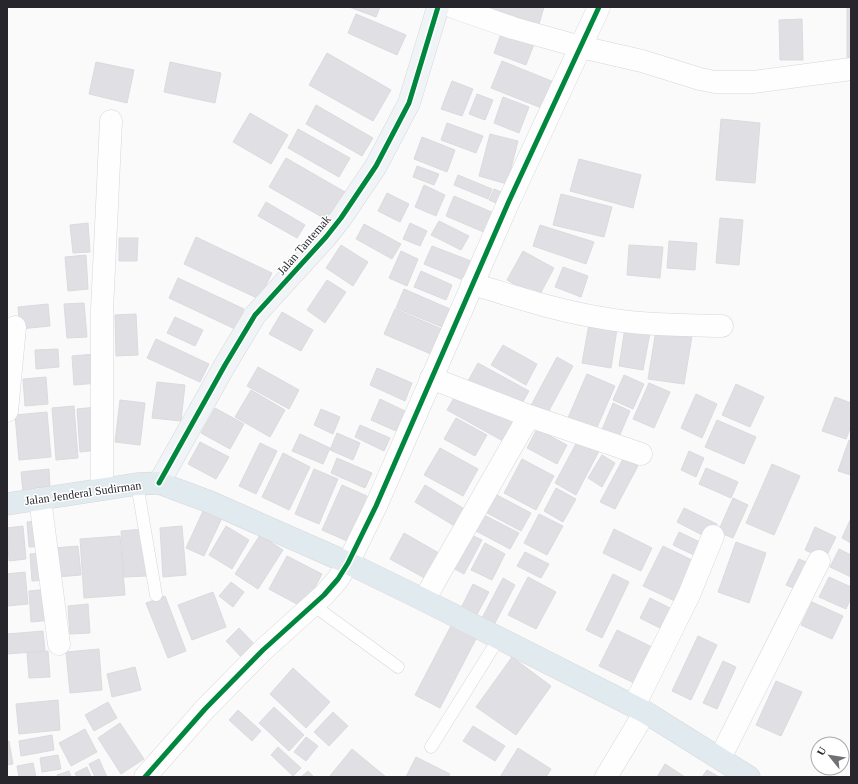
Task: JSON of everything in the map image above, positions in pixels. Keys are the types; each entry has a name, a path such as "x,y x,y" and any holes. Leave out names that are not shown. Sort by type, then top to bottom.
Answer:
{"main road":[{"name":"Jalan Jenderal Sudirman","path":"7,504 102,488 159,483"},
{"path":"159,483 210,502 348,563 424,600 640,709 749,777"}],"street":[{"name":"Jalan Tantemak","path":"159,483 224,365 255,315 326,237 341,218 376,166 409,103 425,55 438,7"},
{"path":"453,7 513,28 582,47 642,61 700,79 715,82 761,81 851,69"},
{"path":"145,777 232,681 263,650 313,605 338,579 348,563 376,506 509,201 582,47 599,7"},
{"path":"102,488 102,310 111,121"},
{"path":"472,284 539,304 598,318 644,323 722,326"},
{"path":"7,411 15,327"},
{"path":"431,378 529,416 641,454"},
{"path":"424,600 529,416"},
{"path":"40,499 59,644"},
{"path":"606,777 640,709 713,536"},
{"path":"720,758 819,561"}],"lane":[{"path":"137,484 156,595"},
{"path":"313,605 398,667"},
{"path":"431,747 499,638"}],"building":[{"path":"349,7 380,7 376,17"},
{"path":"487,7 544,7 539,24"},
{"path":"847,7 851,7 851,60 847,60"},
{"path":"356,14 406,35 397,55 348,33"},
{"path":"802,19 803,60 780,60 779,20"},
{"path":"502,31 534,44 526,65 494,53"},
{"path":"327,53 391,90 373,121 309,85"},
{"path":"502,61 554,82 544,109 491,88"},
{"path":"96,62 134,70 127,103 89,94"},
{"path":"170,62 221,73 215,103 164,92"},
{"path":"452,81 473,89 462,116 441,109"},
{"path":"477,94 493,100 485,120 469,114"},
{"path":"503,97 529,107 519,133 494,123"},
{"path":"316,105 373,138 362,156 306,124"},
{"path":"250,113 288,135 271,164 233,142"},
{"path":"721,119 760,123 755,183 716,180"},
{"path":"447,123 483,136 476,153 441,140"},
{"path":"298,129 350,158 339,177 288,148"},
{"path":"490,134 518,141 507,184 479,176"},
{"path":"422,137 455,150 447,172 414,159"},
{"path":"286,158 345,192 329,221 269,187"},
{"path":"579,159 641,175 633,208 570,191"},
{"path":"417,166 439,174 434,185 413,177"},
{"path":"458,175 492,189 488,199 454,185"},
{"path":"424,185 445,195 436,216 415,207"},
{"path":"494,189 508,195 503,206 489,200"},
{"path":"387,193 409,204 400,222 378,211"},
{"path":"561,194 612,207 604,237 553,225"},
{"path":"454,196 501,216 493,236 446,216"},
{"path":"266,202 305,225 297,238 258,216"},
{"path":"720,218 743,220 739,265 716,263"},
{"path":"439,221 469,236 461,250 431,235"},
{"path":"88,223 90,252 73,253 70,225"},
{"path":"410,223 427,231 420,246 403,239"},
{"path":"364,224 401,244 392,259 356,239"},
{"path":"540,225 594,242 586,264 533,246"},
{"path":"196,237 272,273 259,299 184,264"},
{"path":"119,238 138,238 137,261 119,261"},
{"path":"669,241 697,243 695,270 667,268"},
{"path":"341,245 368,262 353,286 326,268"},
{"path":"629,245 663,247 660,278 627,275"},
{"path":"432,246 471,261 463,280 424,264"},
{"path":"401,251 418,259 407,286 389,278"},
{"path":"523,251 554,268 538,298 507,280"},
{"path":"86,255 88,289 68,291 65,257"},
{"path":"563,267 588,276 581,297 555,287"},
{"path":"421,271 452,285 446,300 414,287"},
{"path":"178,278 244,309 235,329 169,298"},
{"path":"327,280 346,292 325,323 307,310"},
{"path":"404,289 450,309 442,327 396,308"},
{"path":"84,303 87,337 67,338 64,304"},
{"path":"48,304 50,326 20,329 18,307"},
{"path":"395,309 444,330 433,355 384,334"},
{"path":"282,312 313,330 301,351 269,334"},
{"path":"136,314 138,355 116,356 115,315"},
{"path":"175,317 203,330 195,346 167,333"},
{"path":"589,324 617,329 611,368 582,363"},
{"path":"625,328 650,333 643,370 619,366"},
{"path":"656,330 692,336 684,384 648,379"},
{"path":"156,339 209,364 200,382 147,358"},
{"path":"503,345 537,364 526,385 491,365"},
{"path":"58,349 59,367 36,369 35,350"},
{"path":"95,354 98,383 74,385 72,356"},
{"path":"557,357 573,366 544,420 528,411"},
{"path":"478,363 529,391 519,409 468,381"},
{"path":"258,367 299,390 289,409 247,386"},
{"path":"377,368 412,383 405,401 370,385"},
{"path":"587,374 615,386 595,432 567,420"},
{"path":"624,375 644,384 633,409 613,400"},
{"path":"46,377 48,404 25,406 23,379"},
{"path":"157,382 185,385 181,421 152,418"},
{"path":"649,383 670,392 654,428 633,419"},
{"path":"736,384 764,397 750,427 722,415"},
{"path":"251,390 285,410 270,437 235,417"},
{"path":"458,391 521,425 510,445 447,410"},
{"path":"696,394 717,404 702,438 681,428"},
{"path":"835,397 851,403 851,426 846,439 822,431"},
{"path":"380,399 405,411 396,431 371,420"},
{"path":"120,400 145,403 140,445 115,442"},
{"path":"613,403 630,411 616,444 599,437"},
{"path":"74,406 78,458 56,460 52,408"},
{"path":"97,407 100,450 80,452 77,409"},
{"path":"215,408 244,424 230,449 201,433"},
{"path":"321,409 340,417 333,434 314,425"},
{"path":"47,412 51,457 19,460 15,415"},
{"path":"456,418 487,435 475,456 444,439"},
{"path":"717,420 756,437 744,464 705,447"},
{"path":"360,425 390,438 384,451 355,437"},
{"path":"537,429 567,445 557,464 527,448"},
{"path":"337,433 360,443 353,460 330,450"},
{"path":"300,434 330,448 323,464 292,451"},
{"path":"578,440 599,451 576,495 555,483"},
{"path":"849,440 851,441 851,475 838,471"},
{"path":"200,442 229,457 216,479 188,464"},
{"path":"260,443 277,451 256,494 239,486"},
{"path":"440,448 478,469 463,496 424,475"},
{"path":"689,451 704,458 696,477 681,470"},
{"path":"283,453 310,467 289,510 262,497"},
{"path":"602,455 615,463 602,487 588,478"},
{"path":"337,458 372,473 365,488 331,473"},
{"path":"522,459 554,476 536,510 504,493"},
{"path":"623,459 638,466 615,509 600,502"},
{"path":"772,464 800,476 774,535 746,523"},
{"path":"706,468 738,482 731,498 699,484"},
{"path":"49,469 50,490 23,492 21,472"},
{"path":"314,469 338,479 319,524 295,514"},
{"path":"342,485 367,496 347,541 322,530"},
{"path":"425,485 471,513 461,530 415,502"},
{"path":"556,488 576,499 563,522 544,511"},
{"path":"497,495 531,513 521,531 487,513"},
{"path":"733,498 748,505 733,538 718,532"},
{"path":"684,508 717,524 710,539 677,522"},
{"path":"204,509 222,518 204,556 186,548"},
{"path":"539,514 563,526 547,555 524,543"},
{"path":"484,515 519,533 510,549 476,531"},
{"path":"851,518 851,543 842,538"},
{"path":"43,520 45,546 29,547 27,522"},
{"path":"23,526 26,559 9,561 7,528"},
{"path":"182,526 186,575 163,577 160,528"},
{"path":"226,526 249,540 232,569 209,555"},
{"path":"815,527 836,537 825,559 805,550"},
{"path":"144,529 147,576 124,577 121,531"},
{"path":"614,529 652,548 641,571 603,553"},
{"path":"679,532 708,546 702,559 673,545"},
{"path":"404,533 444,556 430,581 390,559"},
{"path":"469,534 482,540 464,574 451,567"},
{"path":"260,535 283,550 258,589 235,574"},
{"path":"120,536 125,595 84,598 80,539"},
{"path":"736,542 766,553 749,603 718,592"},
{"path":"485,543 505,554 492,580 471,570"},
{"path":"78,546 81,575 57,577 54,548"},
{"path":"663,546 698,563 679,603 643,586"},
{"path":"839,549 851,555 851,577 830,567"},
{"path":"525,552 549,564 541,578 517,566"},
{"path":"46,553 48,580 32,581 30,554"},
{"path":"287,556 322,574 304,608 269,589"},
{"path":"799,559 813,565 801,591 786,585"},
{"path":"25,572 28,604 7,606 7,574"},
{"path":"613,574 629,582 602,638 586,630"},
{"path":"528,577 556,592 536,629 508,615"},
{"path":"829,577 851,587 851,598 846,609 819,597"},
{"path":"503,578 515,585 494,625 482,618"},
{"path":"231,582 244,592 233,607 219,596"},
{"path":"473,584 489,592 474,620 459,612"},
{"path":"50,589 52,620 31,622 29,591"},
{"path":"213,592 226,627 192,640 178,605"},
{"path":"165,596 186,651 168,658 146,603"},
{"path":"650,598 678,612 668,632 640,618"},
{"path":"812,602 843,616 832,639 801,625"},
{"path":"88,604 90,633 70,634 68,606"},
{"path":"452,624 477,637 440,708 415,695"},
{"path":"239,628 259,649 246,662 226,641"},
{"path":"617,630 652,647 634,683 599,666"},
{"path":"43,631 45,651 7,654 7,634"},
{"path":"698,636 717,645 691,700 672,691"},
{"path":"99,649 102,690 70,693 66,652"},
{"path":"48,651 50,677 29,678 27,653"},
{"path":"512,657 551,686 516,735 476,707"},
{"path":"723,661 736,667 717,709 703,703"},
{"path":"135,667 141,690 112,697 107,674"},
{"path":"293,668 330,702 306,728 270,694"},
{"path":"776,681 802,692 781,736 756,725"},
{"path":"58,700 60,730 19,734 16,704"},
{"path":"108,702 117,718 94,731 85,715"},
{"path":"274,707 304,735 289,751 259,723"},
{"path":"238,710 261,731 252,741 229,720"},
{"path":"333,712 348,726 329,746 314,732"},
{"path":"120,723 144,759 121,774 98,738"},
{"path":"473,726 505,746 495,761 463,741"},
{"path":"85,729 97,752 71,766 59,743"},
{"path":"52,735 54,750 21,756 19,741"},
{"path":"306,737 318,746 306,761 294,752"},
{"path":"9,741 13,764 7,765 7,742"},
{"path":"278,747 301,768 293,776 271,755"},
{"path":"518,748 551,769 546,777 500,777"},
{"path":"352,749 386,777 329,777"},
{"path":"58,755 61,769 42,772 40,758"},
{"path":"416,757 450,774 448,777 406,777"},
{"path":"99,759 107,777 95,777 89,764"},
{"path":"33,763 36,777 19,777 17,766"},
{"path":"665,764 685,777 657,777"},
{"path":"87,767 91,777 77,777 75,773"},
{"path":"707,770 719,777 702,777"},
{"path":"69,771 71,777 58,777 57,775"},
{"path":"308,771 314,777 301,777"}],"cycle path":[{"path":"159,483 225,365 255,315 326,237 341,218 376,166 409,103 438,7"},
{"path":"145,777 205,709 263,650 324,595 338,579 348,563 376,506 509,201 599,7"}]}
